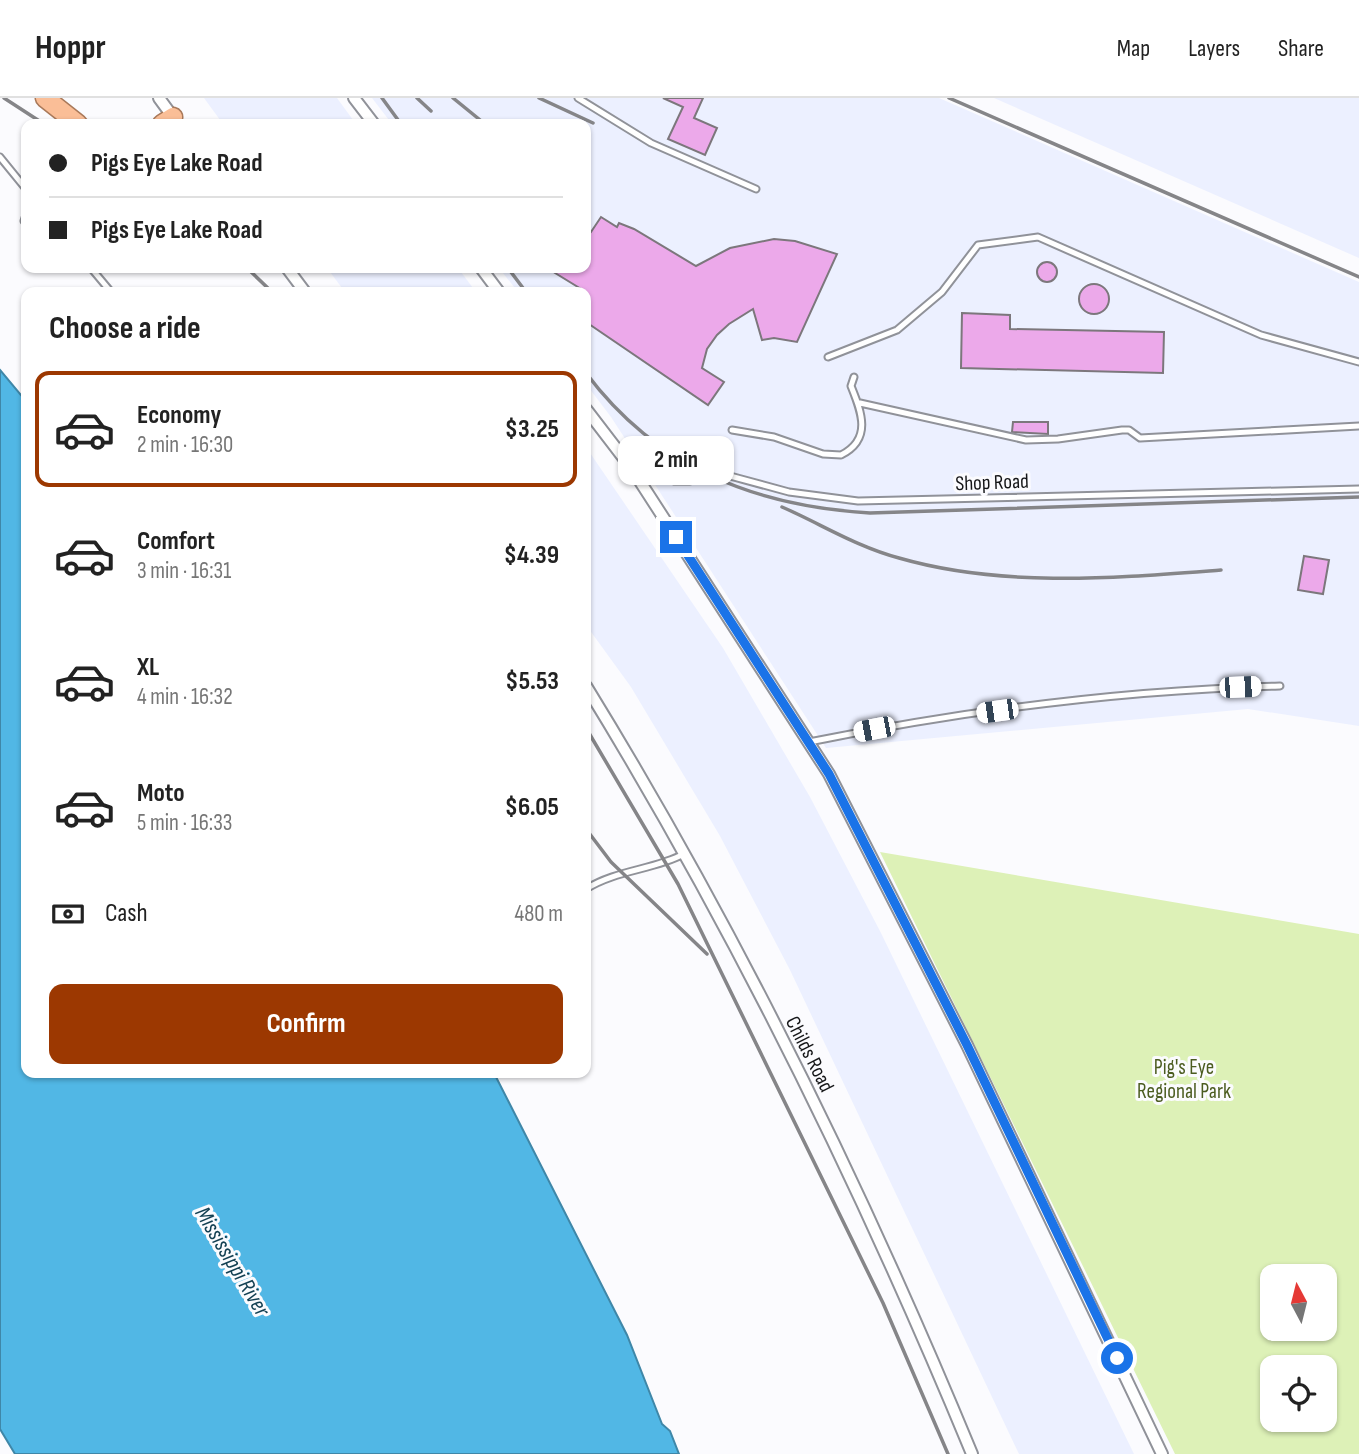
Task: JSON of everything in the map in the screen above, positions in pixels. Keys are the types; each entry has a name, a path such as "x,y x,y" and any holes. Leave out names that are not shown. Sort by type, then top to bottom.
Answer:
{"highway":[{"path":"45,98 72,119"}],"street":[{"path":"159,98 170,119"},
{"path":"354,98 369,119"},
{"path":"591,416 632,469 829,774 967,1045 1162,1454"},
{"name":"Childs Road","path":"591,695 684,854 797,1069 911,1307 972,1454"}],"lane":[{"path":"578,98 652,143 755,189"},
{"path":"0,157 21,183"},
{"path":"828,357 897,330 942,292 978,245 1038,237 1262,335 1359,362"},
{"path":"95,273 107,287"},
{"path":"732,430 774,438 823,454 841,455 858,440 862,431 860,403 851,386 854,377"},
{"path":"860,403 1027,440 1058,439 1122,430 1129,430 1140,438 1359,426"},
{"name":"Shop Road","path":"632,469 674,481 690,481 719,473 789,492 858,501 1359,488"},
{"path":"808,742 874,729 1070,701 1280,686"},
{"path":"591,886 602,880 666,864 684,854"}],"shaded area":[{"path":"204,98 337,98 352,119 219,119"},
{"path":"372,98 939,98 1359,282 1359,726 1248,709 826,748 611,417 591,391 591,287 514,287 503,273 591,273 591,119 388,119"},
{"path":"994,98 1359,98 1359,258"},
{"path":"331,273 462,273 472,287 341,287"},
{"path":"591,454 723,648 810,797 881,933 1134,1454 1019,1454 790,970 720,836 631,687 591,632"}],"green space":[{"name":"Pig's Eye Regional Park","path":"880,852 1359,934 1359,1454 1175,1454"}],"water":[{"name":"Mississippi River","path":"0,370 21,395 21,1078 497,1078 627,1335 662,1424 670,1431 679,1454 15,1454 0,1429"}],"building":[{"path":"663,98 703,98 694,118 717,128 705,155 668,139 683,107"},
{"path":"601,217 617,227 619,223 634,229 696,266 730,248 774,239 795,241 837,254 797,342 774,338 762,340 753,309 717,335 707,349 702,368 724,382 708,405 591,325 591,287 578,287 555,273 591,273 591,232"},
{"path":"1047,262 1054,265 1057,272 1054,279 1047,282 1040,279 1037,272 1040,265"},
{"path":"1094,284 1100,285 1108,293 1108,305 1100,313 1094,314 1088,313 1080,305 1079,299 1080,293 1088,285"},
{"path":"962,313 1010,315 1010,329 1164,332 1163,373 961,368"},
{"path":"1013,422 1048,422 1048,434 1012,432"},
{"path":"1304,556 1329,560 1323,594 1298,590"}],"railway":[{"path":"4,98 36,119"},
{"path":"382,98 397,119"},
{"path":"417,98 431,111"},
{"path":"453,98 479,119"},
{"path":"539,98 584,119"},
{"path":"949,98 1359,277"},
{"path":"252,273 267,287"},
{"path":"512,273 522,287"},
{"path":"591,379 614,406 644,434 677,457 748,491 787,502 828,509 870,513 1359,497"},
{"path":"782,507 854,542 884,553 978,574 1100,578 1221,570"},
{"path":"591,736 678,884 883,1303 948,1454"},
{"path":"591,836 611,862 707,954"}],"route":[{"path":"676,537 829,774 967,1045 1117,1358"}]}
